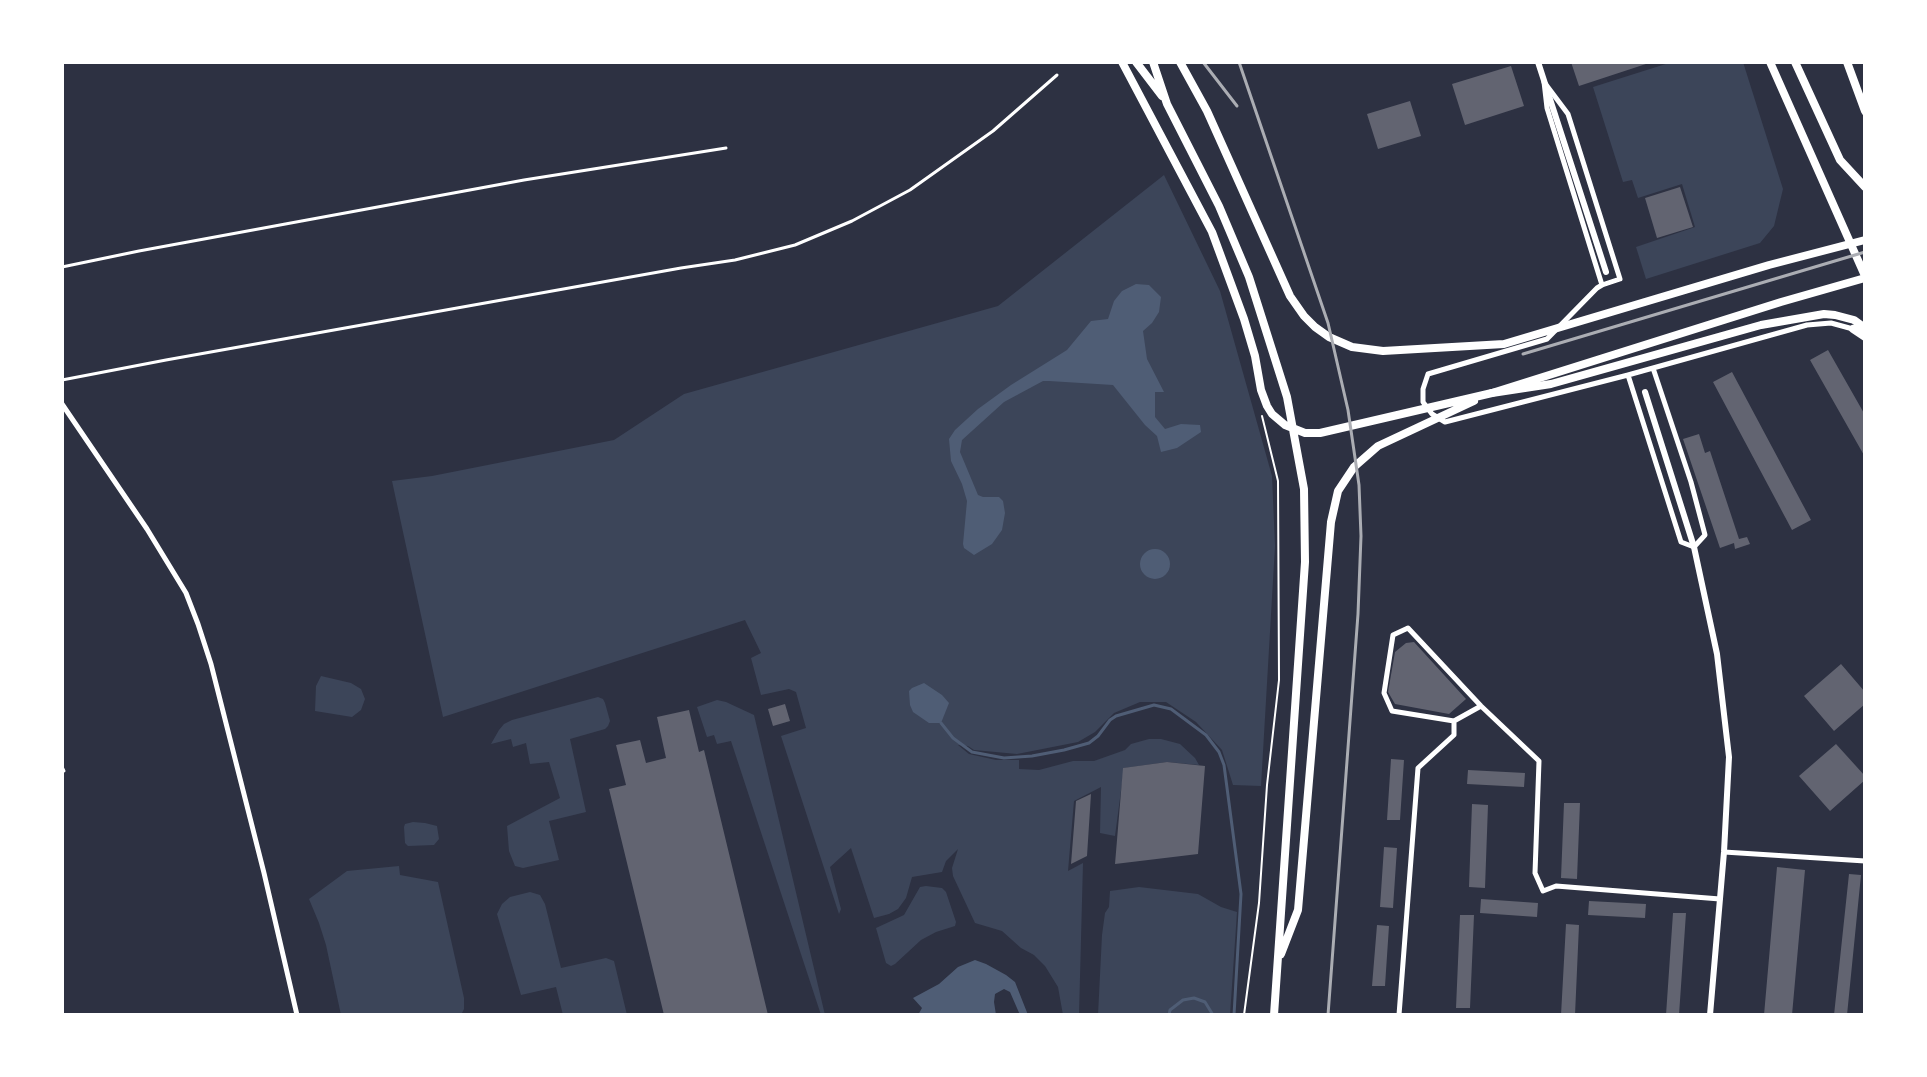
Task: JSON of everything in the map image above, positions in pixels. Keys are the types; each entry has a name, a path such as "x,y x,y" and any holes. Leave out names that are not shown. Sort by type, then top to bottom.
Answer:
{"main road":[{"path":"1122,62 1212,232 1244,319 1262,396 1272,414 1285,425 1305,433 1320,433 1492,393 1865,277 1770,62"},
{"path":"1136,62 1167,104"},
{"path":"1153,62 1167,104 1219,206 1249,277 1287,397 1304,489 1305,562 1274,1015"},
{"path":"1180,62 1207,111 1290,296 1315,327 1352,347 1383,351 1504,344 1769,265 1865,240"},
{"path":"1795,62 1840,160 1865,187"},
{"path":"1847,64 1865,99"},
{"path":"1847,64 1865,111"},
{"path":"1278,963 1298,910 1331,522 1338,491 1354,467 1381,444 1492,393 1551,384 1761,325 1824,314 1850,318 1865,328"},
{"path":"1853,329 1865,337"}],"street":[{"path":"1538,62 1606,272"},
{"path":"1544,82 1547,108 1602,285"},
{"path":"1544,82 1568,114 1620,279 1597,288 1547,339 1428,374 1423,402 1432,414 1445,422 1807,325 1831,323 1853,329"},
{"path":"1653,368 1705,535 1694,547"},
{"path":"1628,375 1681,542 1694,547"},
{"path":"1645,392 1694,547 1717,654 1729,757 1710,1015"},
{"path":"62,404 147,529 186,593 211,664 297,1015"},
{"path":"1481,706 1454,721 1392,711 1384,693 1393,635 1408,628 1481,706 1539,761 1535,873 1543,891 1556,886 1720,899"},
{"path":"1399,1015 1418,768 1454,735 1454,721"},
{"path":"1724,852 1865,861"}],"lane":[{"path":"62,380 735,260 795,245 852,221 910,190 993,131 1057,75"},
{"path":"62,267 524,180 726,148"}],"path":[{"path":"1244,1015 1259,903 1267,785 1279,680 1278,481 1275,467"}],"shaded area":[{"path":"1672,62 1743,62 1783,189 1774,226 1760,243 1646,279 1636,247 1695,227 1682,184 1638,198 1632,180 1623,182 1593,87"},
{"path":"1164,175 1220,291 1272,476 1275,546 1261,786 1233,785 1222,750 1196,722 1166,702 1140,702 1114,713 1095,732 1078,742 1017,754 974,750 958,745 969,754 996,760 1019,760 1019,769 1039,770 1073,761 1094,761 1125,750 1131,744 1161,739 1180,744 1199,765 1167,762 1124,768 1115,836 1100,833 1101,787 1074,801 1068,871 1083,863 1079,1015 1063,1015 1058,987 1034,955 1002,931 975,923 953,876 952,868 958,849 946,861 942,872 912,877 906,898 898,909 874,918 851,848 830,867 841,909 839,914 781,736 806,728 796,692 789,689 761,695 751,658 761,653 745,620 443,717 392,481 614,440 684,394 998,306"},
{"path":"1136,284 1149,285 1161,297 1159,312 1143,331 1147,359 1164,392 1155,392 1155,417 1165,429 1181,424 1200,425 1201,432 1177,448 1161,452 1157,436 1113,385 1043,381 1004,402 962,440 960,452 978,495 999,497 1005,513 1002,530 992,544 974,555 963,544 967,501 951,461 949,439 978,409 1067,350 1091,321 1108,319 1114,301 1122,291"},
{"path":"1155,549 1166,553 1170,564 1166,575 1155,579 1144,575 1140,564 1144,553"},
{"path":"321,676 351,683 361,689 365,699 361,710 352,717 315,711 316,686"},
{"path":"924,683 949,703 941,723 929,723 913,712 910,705 909,691"},
{"path":"598,697 605,703 610,721 608,726 570,739 586,812 549,821 559,860 523,868 515,866 509,851 507,826 560,798 549,762 530,764 526,743 513,747 511,739 491,744 504,724 512,720"},
{"path":"717,700 754,715 825,1015 821,1015 731,741 717,744 714,735 707,737 697,707"},
{"path":"413,822 437,826 439,839 434,845 408,846 405,843 405,824"},
{"path":"399,866 400,875 438,882 464,998 461,1015 341,1015 326,945 309,899 347,871"},
{"path":"920,887 942,888 946,892 955,926 921,940 891,966 886,963 876,928 904,915"},
{"path":"1139,887 1198,894 1237,912 1230,1015 1098,1015 1102,935 1110,891"},
{"path":"530,892 540,895 545,904 561,968 606,958 614,961 627,1015 563,1015 556,987 521,995 497,914 510,897"},
{"path":"975,960 1015,982 1028,1015 1020,1015 1010,992 1004,989 995,994 996,1015 918,1015 922,1008 913,998 939,984 958,967"}],"building":[{"path":"1571,62 1649,62 1649,63 1579,86"},
{"path":"1511,66 1524,106 1465,125 1452,84"},
{"path":"1410,101 1421,136 1378,149 1367,114"},
{"path":"1680,187 1693,227 1657,238 1645,198"},
{"path":"1828,350 1865,415 1865,457 1810,360"},
{"path":"1732,372 1811,520 1792,530 1713,382"},
{"path":"1699,434 1705,453 1710,451 1739,539 1747,537 1750,544 1735,549 1734,543 1720,548 1683,439"},
{"path":"1414,642 1466,699 1449,714 1395,704 1388,692 1395,652 1406,643"},
{"path":"1841,664 1865,692 1865,704 1834,731 1804,696"},
{"path":"785,704 790,721 773,726 768,709"},
{"path":"689,710 699,752 704,750 768,1015 664,1015 609,789 626,785 616,745 640,740 646,763 666,758 657,717"},
{"path":"1836,744 1865,776 1865,780 1830,811 1799,776"},
{"path":"1391,759 1404,760 1400,820 1387,820"},
{"path":"1167,762 1205,766 1198,854 1115,864 1123,768"},
{"path":"1468,770 1525,773 1524,787 1467,784"},
{"path":"1091,794 1087,856 1071,864 1076,801"},
{"path":"1564,803 1580,803 1577,879 1561,878"},
{"path":"1472,804 1488,805 1485,888 1469,887"},
{"path":"1384,847 1397,848 1393,908 1380,907"},
{"path":"1777,867 1805,870 1792,1015 1764,1015"},
{"path":"1849,874 1861,875 1847,1015 1834,1015"},
{"path":"1481,899 1538,903 1537,917 1480,913"},
{"path":"1589,901 1646,904 1645,918 1588,915"},
{"path":"1673,913 1686,913 1679,1015 1666,1015"},
{"path":"1460,915 1474,915 1470,1008 1456,1008"},
{"path":"1566,924 1579,925 1575,1015 1561,1015"},
{"path":"1377,925 1389,926 1385,986 1372,986"}],"waterway":[{"path":"941,723 953,738 972,752 1004,758 1032,756 1089,743 1116,716 1154,705 1171,709 1206,735 1219,752 1224,765 1241,894 1234,1015"},
{"path":"1169,1015 1170,1010 1183,1000 1194,998 1205,1002 1213,1015"}],"railway":[{"path":"1203,62 1237,106"},
{"path":"1239,62 1328,323 1348,410 1359,485 1358,614 1328,1015"},
{"path":"1523,354 1865,252"}]}
